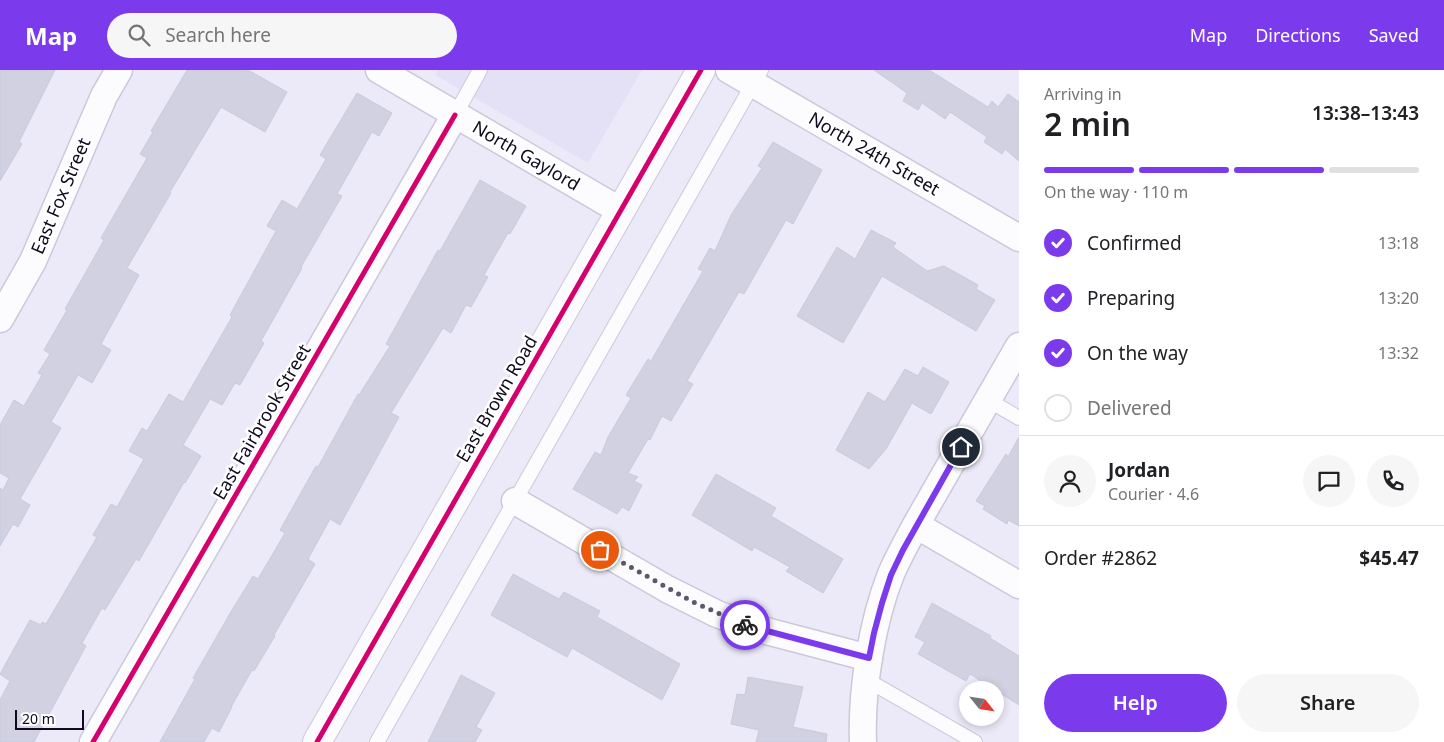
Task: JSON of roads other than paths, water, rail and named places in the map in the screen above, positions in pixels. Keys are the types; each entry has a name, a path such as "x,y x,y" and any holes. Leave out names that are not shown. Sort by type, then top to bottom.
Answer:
{"main road":[{"name":"East Brown Road","path":"319,741 701,70"}],"street":[{"name":"East Fox Street","path":"0,319 33,261 104,96 119,70"},
{"name":"North Gaylord","path":"379,70 621,211"},
{"name":"North 24th Street","path":"729,70 757,77 1019,238"},
{"name":"East Fairbrook Street","path":"93,742 455,115"},
{"path":"863,742 868,669 880,610 891,575 916,525 1019,346"},
{"path":"515,501 668,589 717,614 868,669"},
{"path":"916,525 1019,585"}],"lane":[{"path":"455,115 480,70"},
{"path":"377,742 757,77"},
{"path":"988,400 1019,418"},
{"path":"868,669 976,742"}]}
